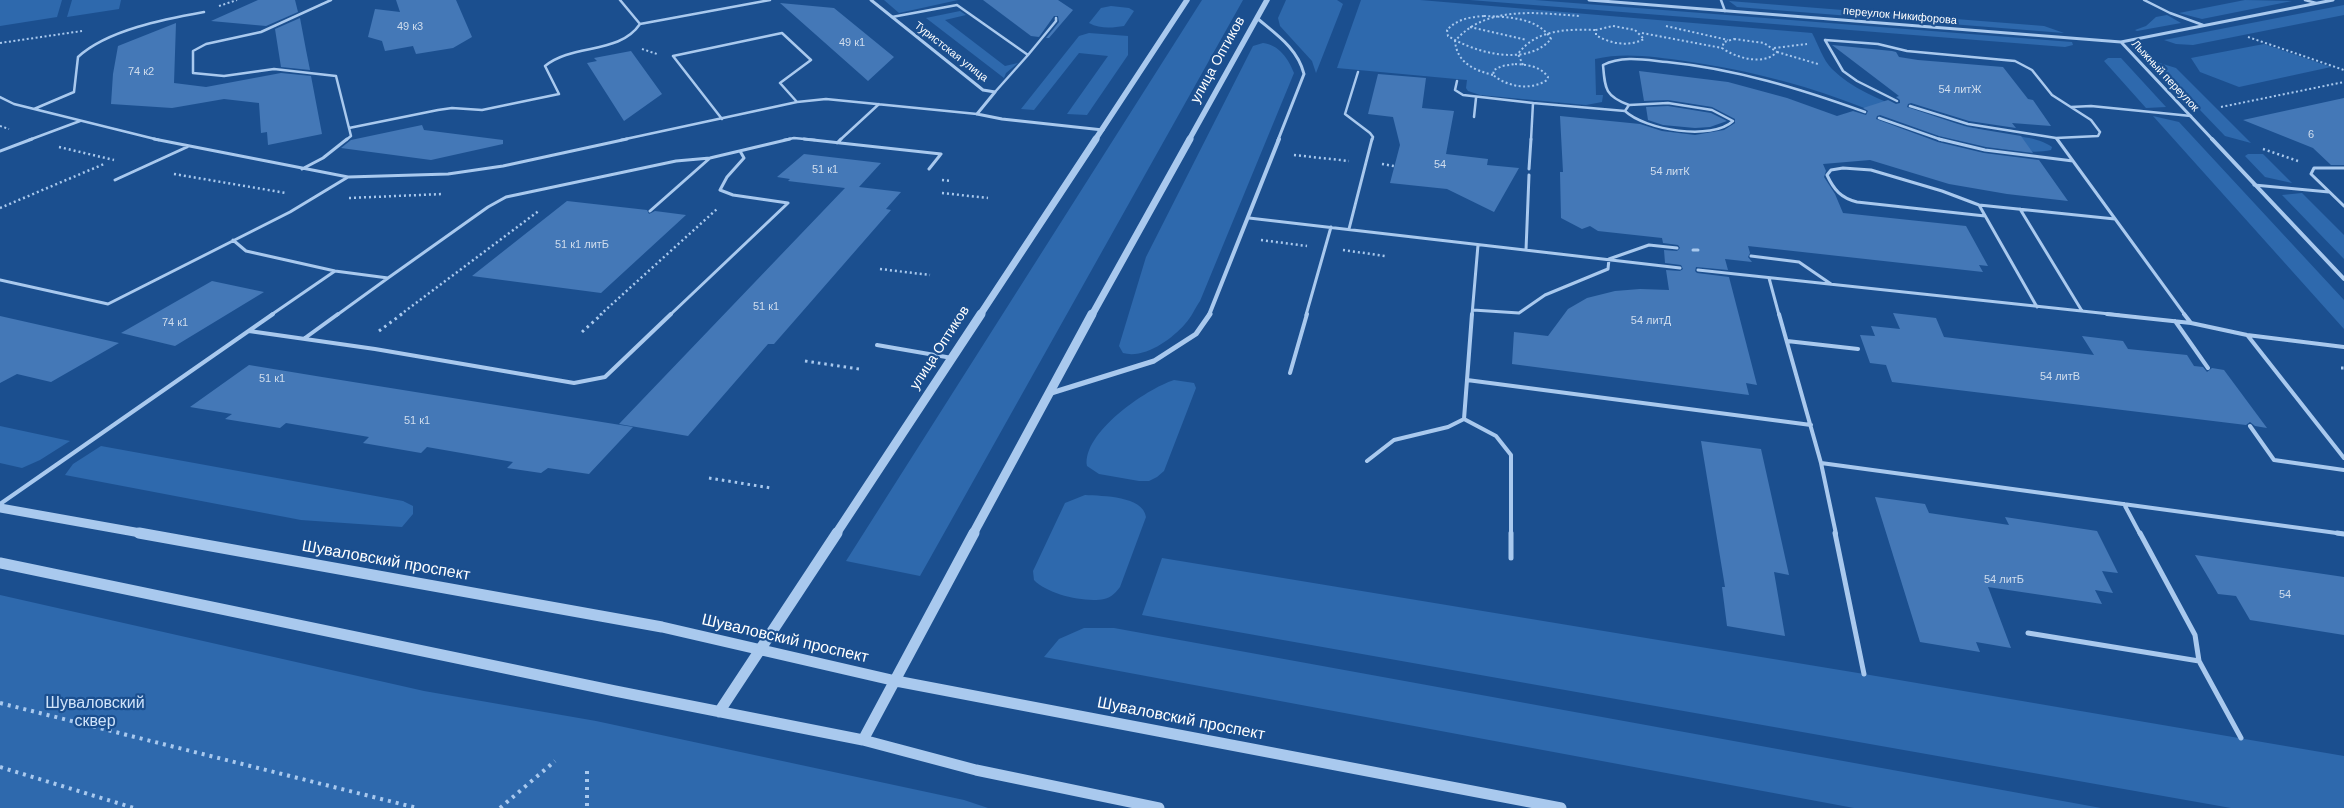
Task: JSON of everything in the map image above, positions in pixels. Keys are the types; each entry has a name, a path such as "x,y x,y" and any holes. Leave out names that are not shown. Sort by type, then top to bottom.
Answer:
{"street":[{"name":"Туристская улица","path":"871,0 976,85 983,90 995,92 977,114"},
{"name":"улица Оптиков","path":"719,712 1187,0"},
{"name":"улица Оптиков","path":"863,740 1048,394 1267,0"},
{"name":"переулок Никифорова","path":"1589,0 2121,42"},
{"name":"Лыжный переулок","path":"2121,42 2333,0"},
{"path":"1048,394 1154,361 1196,334 1213,309 1304,74 1303,64 1296,55 1258,19"},
{"name":"Лыжный переулок","path":"2121,42 2344,279"},
{"path":"977,114 1002,119 1103,130"},
{"name":"Шуваловский проспект","path":"0,508 662,627 896,681 1561,808"},
{"path":"0,563 719,712 863,740 976,770 1159,808"}],"lane":[{"path":"302,170 323,158 351,136 336,76 274,69 230,76 206,77 193,73 193,52 206,44 261,32 331,0"},
{"path":"620,0 640,24"},
{"path":"640,24 770,0"},
{"path":"1721,0 1725,11"},
{"path":"2144,0 2170,13 2203,25"},
{"path":"2305,0 2316,3"},
{"path":"892,17 957,4 1028,55"},
{"path":"34,109 74,92 78,57 90,46 158,20 204,12"},
{"path":"995,92 1028,55 1056,21 1056,18"},
{"path":"349,128 438,110 452,108 482,110 559,94 545,66 551,59 563,53 621,40 638,29 640,24"},
{"path":"722,119 673,56 782,34 811,60 780,82 797,102"},
{"path":"1825,40 1843,70 1865,86 1897,101"},
{"path":"1825,40 1878,44 1907,51 2014,61 2032,70 2052,95 2091,120 2100,132 2098,136 2056,138 1968,124 1910,106"},
{"path":"1457,81 1455,90 1462,95 1476,98 1625,111 1631,117 1641,122 1697,130 1722,130 1733,122 1718,112 1679,105 1651,103 1629,105 1611,99 1606,91 1603,65 1612,60 1625,58 1662,61 1722,70 1795,87 1865,112"},
{"path":"1349,229 1373,137 1369,131 1350,120 1345,114 1358,72"},
{"path":"0,97 34,109 187,147 302,170 348,177 439,174 503,166 797,102 826,99 977,114"},
{"path":"1474,117 1476,98"},
{"path":"1529,169 1533,103"},
{"path":"837,143 879,104"},
{"path":"1625,111 1629,105"},
{"path":"2071,107 2091,106 2191,116"},
{"path":"1878,118 1950,143 1985,150 2073,161"},
{"path":"0,151 80,121"},
{"path":"304,339 488,207 506,197 676,161 710,158 794,138 941,154 929,169"},
{"path":"2056,138 2191,323"},
{"path":"115,180 187,147"},
{"path":"249,331 574,383 605,377 788,203 733,195 720,190 722,182 737,168 744,158 740,151"},
{"path":"650,211 710,158"},
{"path":"1985,216 1865,204 1847,200 1835,192 1827,175 1831,170 1842,168 1871,170 1979,205 2115,219"},
{"path":"2344,168 2314,168 2311,174 2344,206"},
{"path":"1526,250 1529,175"},
{"path":"0,280 108,304 290,212 348,177"},
{"path":"2254,184 2329,192"},
{"path":"1979,205 2037,307"},
{"path":"2020,209 2082,311"},
{"path":"1249,218 1680,268"},
{"path":"1290,373 1331,227"},
{"path":"233,240 246,251 335,271 388,278"},
{"path":"1464,419 1478,245"},
{"path":"1609,259 1649,245 1677,248"},
{"path":"1693,250 1698,250"},
{"path":"1751,256 1799,262 1832,285"},
{"path":"1473,310 1519,313 1545,295 1566,285 1595,277 1608,269 1609,259"},
{"path":"1698,270 2175,321 2247,335 2344,347"},
{"path":"0,504 335,271"},
{"path":"1769,278 1821,463 1864,674"},
{"path":"2175,321 2208,368"},
{"path":"2247,335 2344,458"},
{"path":"1787,341 1858,349"},
{"path":"877,345 952,358"},
{"path":"1467,380 1811,426"},
{"path":"1367,461 1383,446 1399,438 1449,428 1464,419"},
{"path":"1464,419 1496,436 1511,455 1511,558"},
{"path":"2250,426 2274,460 2344,470"},
{"path":"1821,463 2344,534"},
{"path":"2124,504 2195,635 2200,662 2241,738"},
{"path":"2028,633 2200,662"}],"path":[{"path":"1493,75 1497,67 1508,64 1523,65 1543,71 1548,77 1547,80 1538,84 1521,86 1503,82 1493,75 1476,70 1463,62 1458,54 1455,41 1459,34 1469,26 1500,16 1530,22 1549,34 1551,39 1549,44 1542,49 1518,54 1482,51 1455,41 1448,36 1447,30 1451,25 1470,17 1534,14 1587,17"},
{"path":"1660,25 1728,40 1749,40 1774,48 1800,46 1825,40"},
{"path":"1469,26 1528,40 1549,34 1596,30 1606,26 1621,27 1641,33 1722,48 1739,56 1757,59 1772,57 1778,52"},
{"path":"1596,30 1596,35 1600,38 1621,44 1641,41 1644,36 1641,33"},
{"path":"0,43 79,31 120,35"},
{"path":"2248,37 2344,70"},
{"path":"621,40 654,53 673,56"},
{"path":"1518,54 1528,40"},
{"path":"1722,48 1722,45 1728,40"},
{"path":"1774,48 1778,52 1843,70"},
{"path":"1518,54 1523,65"},
{"path":"2221,107 2344,82"},
{"path":"2263,149 2314,168"},
{"path":"1294,155 1332,159"},
{"path":"0,208 113,160"},
{"path":"358,347 545,206 540,190"},
{"path":"942,193 988,198"},
{"path":"582,332 733,195"},
{"path":"1261,240 1385,256"},
{"path":"880,268 930,275"},
{"path":"805,361 859,369"},
{"path":"710,478 771,488"},
{"path":"0,703 417,808"},
{"path":"500,808 556,761"},
{"path":"0,766 134,808"},
{"path":"587,771 587,808"}],"green space":[{"path":"0,0 62,0 57,17 0,26"},
{"path":"72,0 121,0 119,9 67,17"},
{"path":"884,0 958,0 899,13"},
{"path":"1202,0 1243,0 920,576 846,561"},
{"path":"1286,0 1337,0 1343,4 1316,73 1312,61 1280,26 1278,18"},
{"path":"1361,0 1420,0 1812,33 1823,57 1832,69 1847,82 1866,93 1933,118 1997,133 2033,139 2052,147 2051,150 2030,152 1975,144 1936,134 1824,93 1785,81 1725,68 1663,58 1617,56 1595,59 1596,95 1603,95 1602,102 1586,105 1480,95 1468,91 1466,88 1467,80 1337,68"},
{"path":"1470,0 1535,0 2072,42 2073,45 2065,47"},
{"path":"2245,0 2292,1 2202,19 2179,13"},
{"path":"1729,1 2044,26 2064,33 1737,7"},
{"path":"2344,5 2344,15 2193,45 2176,44 2164,40"},
{"path":"1111,6 1129,8 1134,11 1124,26 1106,27 1089,23 1101,8"},
{"path":"960,11 966,15 945,20 1005,66 1018,63 1006,73 1004,78 926,18"},
{"path":"2167,15 2181,23 2135,30 2146,26 2156,17"},
{"path":"1089,33 1128,36 1128,55 1087,115 1067,114 1108,56 1079,53 1034,110 1021,109 1079,36"},
{"path":"1263,43 1278,49 1289,62 1294,73 1200,301 1187,322 1165,342 1148,351 1131,354 1123,353 1119,346 1146,257 1253,46"},
{"path":"2264,44 2331,67 2239,87 2200,72 2191,58"},
{"path":"2108,58 2121,58 2166,107 2146,108 2104,61"},
{"path":"2153,61 2176,68 2251,143 2225,136"},
{"path":"2153,116 2179,122 2344,300 2344,329"},
{"path":"2248,154 2263,154 2292,183 2265,177 2245,156"},
{"path":"2302,193 2344,235 2344,259 2282,195"},
{"path":"1174,380 1194,383 1196,388 1164,471 1149,481 1139,481 1099,474 1087,466 1088,453 1095,440 1118,414 1133,402"},
{"path":"0,426 70,441 40,460 22,468 0,463"},
{"path":"101,446 403,501 413,506 413,514 402,527 301,520 65,475 73,464"},
{"path":"1085,495 1121,498 1130,501 1143,510 1146,517 1120,587 1111,596 1104,599 1087,600 1067,596 1048,589 1034,580 1033,571 1065,503"},
{"path":"1162,558 1864,674 2344,756 2344,808 2231,808 1142,615"},
{"name":"Шуваловский сквер","path":"0,595 424,691 596,721 964,800 988,808 0,808"},
{"path":"1084,628 1114,628 2101,808 1854,808 1044,657 1059,639"}],"building":[{"path":"258,0 295,0 298,12 266,26 211,21"},
{"path":"396,0 456,0 472,37 453,48 416,54 413,46 385,51 382,41 368,37 375,9 400,12"},
{"path":"983,0 1058,0 1073,10 1049,38 1046,38 1059,22 1058,16 1054,16 1039,37 1031,36"},
{"path":"780,3 834,8 894,57 868,81"},
{"path":"300,18 310,70 281,67 275,29"},
{"path":"176,23 174,83 206,87 281,73 311,76 322,134 268,145 267,132 261,133 259,103 224,99 172,108 111,104 113,74 118,46"},
{"path":"1832,45 1892,51 1896,52 1899,57 1918,60 2003,67 2028,99 2033,100 2051,126 2012,123 2016,128 1969,121 1911,103 1907,107 1967,127 2021,136 2033,153 1986,147 1939,136 1880,115 1876,119 1938,142 1984,153 2039,160 2068,201 2007,194 1949,184 1870,160 1823,164 1826,171 1824,177 1835,194 1843,213 1966,226 1988,266 1979,265 1983,272 1748,246 1750,253 1748,257 1752,262 1725,259 1728,270 1696,267 1695,271 1697,273 1729,277 1757,385 1746,383 1749,395 1512,364 1514,332 1548,336 1568,309 1587,298 1615,291 1640,289 1669,290 1666,270 1680,271 1683,269 1681,265 1665,263 1664,250 1677,251 1680,248 1678,245 1663,243 1662,238 1598,231 1590,226 1582,229 1561,218 1560,172 1563,172 1560,116 1640,124 1662,131 1695,135 1724,130 1735,123 1735,119 1712,107 1668,100 1644,101 1639,71 1728,82 1787,98 1837,116 1853,111 1866,115 1868,111 1863,108 1888,100 1896,104 1900,103 1900,100 1896,97 1899,96"},
{"path":"631,51 662,94 624,121 587,63 597,61 594,58"},
{"path":"1378,74 1426,78 1422,108 1454,111 1446,154 1488,159 1487,165 1519,168 1494,212 1447,189 1390,183 1400,145 1393,117 1368,114"},
{"path":"2344,98 2344,165 2331,165 2313,148 2243,120"},
{"path":"1668,106 1711,113 1727,121 1710,127 1695,128 1663,125 1648,120 1646,107"},
{"path":"422,125 424,130 503,140 503,144 431,160 341,148 351,140"},
{"path":"804,154 881,163 859,187 901,192 886,209 891,210 802,312 774,344 768,344 688,436 619,424 845,188 788,181 790,179 777,177"},
{"path":"567,201 647,210 649,214 655,211 686,215 601,293 472,276"},
{"path":"212,281 264,292 175,346 121,333"},
{"path":"1893,313 1936,318 1944,337 2094,355 2082,336 2123,341 2128,349 2187,355 2194,366 2203,367 2207,372 2212,368 2224,370 2267,428 2255,426 2250,422 2246,425 1892,382 1886,365 1870,363 1860,335 1875,336 1871,326 1900,329"},
{"path":"0,316 119,343 51,382 17,374 0,383"},
{"path":"249,365 633,427 589,474 548,468 541,473 507,468 513,462 427,447 421,453 363,443 369,437 286,423 280,428 225,419 232,414 190,407"},
{"path":"1701,441 1761,449 1789,575 1774,572 1785,636 1727,626 1722,587 1725,587"},
{"path":"1875,497 1925,504 1929,513 2009,525 2005,517 2097,531 2118,573 2102,571 2113,593 2095,590 2102,604 1988,587 2011,648 1976,642 1980,652 1920,642"},
{"path":"2195,555 2344,577 2344,635 2250,620 2236,596 2218,594"}]}
